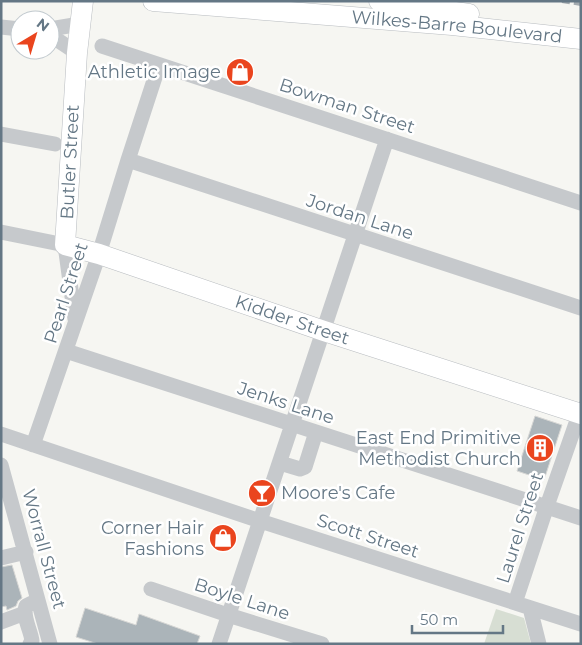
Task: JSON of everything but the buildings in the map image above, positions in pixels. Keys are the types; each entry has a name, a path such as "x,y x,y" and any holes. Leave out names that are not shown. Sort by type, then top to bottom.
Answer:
{"main road":[{"name":"Butler Street","path":"65,245 77,52 83,1"},
{"name":"Wilkes-Barre Boulevard","path":"153,1 452,25 581,39"},
{"name":"Wilkes-Barre Boulevard","path":"379,1 492,17 581,26"},
{"name":"Kidder Street","path":"65,245 99,254 324,331 580,412"}],"street":[{"path":"60,27 80,24"},
{"path":"60,41 77,52"},
{"name":"Bowman Street","path":"102,46 581,203"},
{"name":"Pearl Street","path":"33,445 99,254 159,65"},
{"path":"1,134 54,144"},
{"path":"219,644 292,430 387,139"},
{"name":"Jordan Lane","path":"128,160 581,308"},
{"name":"Kidder Street","path":"1,232 65,245"},
{"name":"Butler Street","path":"65,245 75,323"},
{"name":"Jenks Lane","path":"66,351 292,430 547,506 581,518"},
{"name":"Laurel Street","path":"523,605 547,506 580,412"},
{"name":"Scott Street","path":"1,434 260,521 581,624"},
{"path":"280,463 300,470 305,467 315,437"},
{"name":"Worrall Street","path":"1,465 8,515 26,552 50,644"},
{"path":"1,558 26,552"},
{"name":"Boyle Lane","path":"151,589 322,644"},
{"path":"30,644 32,641 25,611 26,606 38,600"},
{"path":"523,605 539,644"},
{"path":"1,622 25,613"}],"shaded area":[{"path":"496,609 524,618 531,644 484,644"}],"railway":[{"path":"562,1 581,4"}],"place":[{"name":"Athletic Image","path":"240,72"},
{"name":"East End Primitive Methodist Church","path":"540,448"},
{"name":"Moore's Cafe","path":"262,493"},
{"name":"Corner Hair Fashions","path":"223,538"}]}
